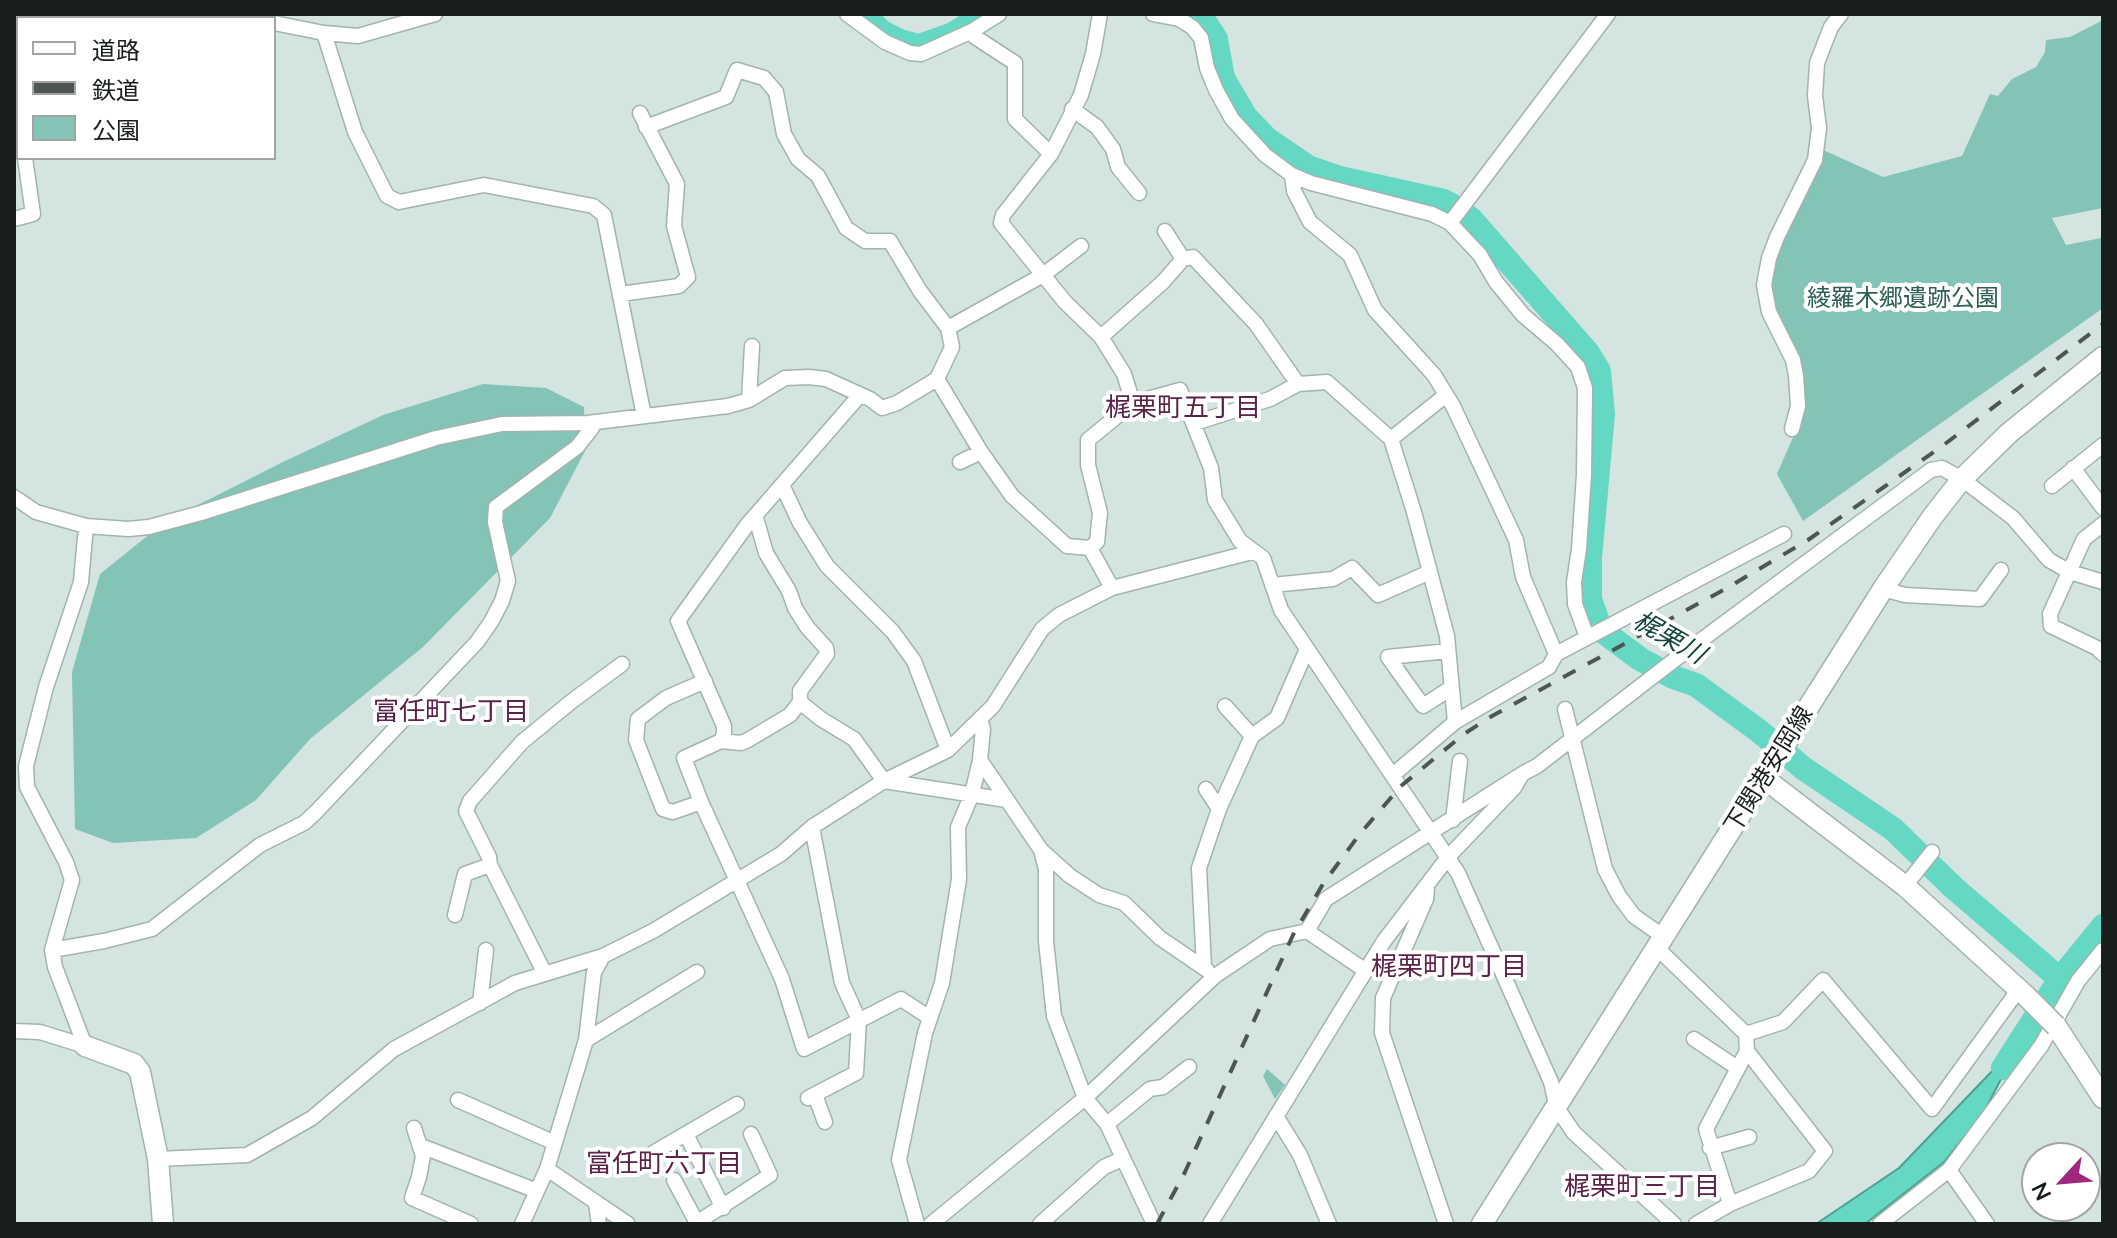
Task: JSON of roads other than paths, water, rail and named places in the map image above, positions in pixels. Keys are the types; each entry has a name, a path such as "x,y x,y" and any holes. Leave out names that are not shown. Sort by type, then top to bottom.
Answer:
{"main road":[{"name":"下関港安岡線","path":"1482,1224 1883,589 1933,516 1962,479 2009,433 2103,357"},
{"path":"1765,779 1905,886 2022,992 2056,1026 2103,1098"},
{"path":"85,1046 134,1064 140,1072 158,1159 163,1224"}],"street":[{"path":"276,23 358,36 435,14"},
{"path":"847,14 885,42 910,53 921,54 972,31 999,14"},
{"path":"1100,14 1088,77 1051,154 1003,215 1001,223 1065,302 1101,337 1124,374 1133,403"},
{"path":"1153,14 1179,19 1192,27 1201,38 1207,68 1216,90 1232,119 1265,155 1292,175 1334,190 1432,214 1452,222 1523,315 1557,344 1583,376 1584,475 1574,582 1575,604 1589,636"},
{"path":"1452,222 1608,14"},
{"path":"1792,429 1798,406 1793,360 1769,312 1764,285 1777,237 1815,160 1819,128 1815,96 1817,63 1831,27 1841,14"},
{"path":"972,31 975,37 1015,63 1015,119 1051,154"},
{"path":"324,33 355,132 387,196 399,202 484,185 593,206 604,215 644,416"},
{"path":"14,497 36,512 86,526 149,527 436,438 502,424 588,423 728,406 749,400 785,378 826,379 870,399 882,408 897,403 937,379 952,347 948,328 920,291 890,241 865,241 846,228 818,176 798,159 784,134 776,92 764,78 737,70 726,97 643,120 677,184 674,226 688,277 679,286 620,294"},
{"path":"1072,109 1097,127 1113,149 1118,167 1139,193"},
{"path":"14,219 33,214 25,160"},
{"path":"1292,175 1294,191 1310,222 1350,255 1375,310 1434,375 1446,395 1516,540 1523,577 1556,654"},
{"path":"1165,231 1183,259"},
{"path":"948,328 1043,275 1081,246"},
{"path":"1101,337 1163,282 1183,259 1193,257 1256,324 1298,384"},
{"path":"749,400 752,346"},
{"path":"937,379 1012,496 1067,546 1090,548 1097,542 1100,513 1088,465 1088,440 1133,403 1180,390 1211,468 1215,500 1240,541 1263,558 1281,610 1449,856 1551,1082 1557,1108 1574,1133 1674,1224"},
{"path":"1195,423 1270,399 1298,384 1327,382 1391,439 1447,636 1455,722"},
{"path":"721,741 724,726 678,621 747,525 860,395"},
{"path":"1391,439 1446,395"},
{"path":"52,950 152,929 192,901 260,845 304,823 315,813 477,642 491,622 508,581 495,522 496,507 577,447 592,428 588,423"},
{"path":"2052,486 2103,445"},
{"path":"960,462 981,452"},
{"path":"1307,931 1326,899 1522,774 1931,470 1942,468 1962,479 2013,518 2049,560 2092,581 2103,582"},
{"path":"2073,468 2103,508"},
{"path":"783,487 800,523 827,566 893,632 914,661 948,750"},
{"path":"756,518 766,553 789,591 795,608 826,648 827,654 800,691 800,702 790,715 741,743 721,741 684,758 782,979 804,1049 901,999 930,1018"},
{"path":"2103,524 2084,539 2050,614 2051,626 2097,648 2103,654"},
{"path":"85,1046 55,967 52,950 72,880 66,862 21,790 20,766 81,582 86,526"},
{"path":"1394,774 1455,722 1549,667 1556,654 1784,534"},
{"path":"1090,548 1112,588"},
{"path":"158,1159 247,1155 312,1118 394,1049 515,983 603,956 653,931 781,854 812,827 884,781 948,750 993,706 1042,629 1059,615 1112,588 1252,552"},
{"path":"1272,585 1333,579 1352,568 1378,595 1430,572"},
{"path":"1883,589 1905,595 1980,599 2001,570"},
{"path":"1210,971 1199,868 1219,809 1252,736 1277,718 1307,649"},
{"path":"1448,651 1388,657 1423,706 1451,688"},
{"path":"544,972 466,811 470,801 522,742 622,664"},
{"path":"701,802 673,812 663,809 636,740 638,719 666,698 705,681"},
{"path":"800,702 854,739 884,781 1007,800"},
{"path":"1225,706 1252,736"},
{"path":"1565,709 1605,869 1619,896 1634,916 1746,1034 1747,1051 1825,1151 1809,1171 1730,1204 1696,1224"},
{"path":"917,1224 899,1160 930,1018 942,983 959,879 958,827 972,794 980,760 983,729 980,719"},
{"path":"980,760 1041,850 1070,876 1099,895 1124,903 1160,938 1210,971"},
{"path":"1453,820 1460,761"},
{"path":"1210,1224 1384,941 1449,856 1514,788 1522,774"},
{"path":"1206,789 1219,809"},
{"path":"812,827 842,983 859,1020 856,1073 812,1096 825,1122"},
{"path":"1041,850 1046,869 1046,941 1054,1016 1085,1098 1107,1124 1154,1224"},
{"path":"1905,886 1932,852"},
{"path":"455,915 465,874 490,865"},
{"path":"1427,884 1426,899 1383,998 1382,1033 1446,1224"},
{"path":"931,1224 1085,1098 1210,971 1270,939 1307,931 1366,971"},
{"path":"480,1003 486,950"},
{"path":"1880,1224 1949,1170 2041,1046 2078,981 2103,950"},
{"path":"522,1224 547,1169 555,1143 586,1040 594,972 603,956"},
{"path":"586,1040 697,972"},
{"path":"1746,1034 1783,1022 1823,980 1932,1109 2022,992"},
{"path":"14,1031 40,1032 85,1046"},
{"path":"1694,1039 1736,1067"},
{"path":"1730,1204 1706,1129 1747,1051"},
{"path":"1107,1124 1150,1089 1163,1087 1189,1067"},
{"path":"458,1100 555,1143"},
{"path":"653,1153 737,1104"},
{"path":"1276,1116 1300,1155 1329,1224"},
{"path":"414,1128 423,1156 412,1198 471,1224"},
{"path":"686,1134 723,1208"},
{"path":"674,1180 696,1224 770,1175 751,1134"},
{"path":"1710,1148 1749,1137"},
{"path":"421,1146 537,1191"},
{"path":"1046,1222 1104,1167 1122,1159"},
{"path":"547,1169 628,1224"},
{"path":"1949,1170 1987,1224"},
{"path":"596,1204 599,1224"}],"waterway":[{"name":"梶栗川","path":"863,14 882,32 919,46 953,34 984,14"},
{"name":"梶栗川","path":"1200,14 1216,39 1223,78 1246,117 1267,139 1308,167 1340,178 1444,201 1455,207 1471,219 1588,353 1599,371 1603,414 1590,558 1590,599 1601,630 1640,659 1673,677 1696,685 1803,768 1893,829 1954,888 2060,979"},
{"name":"梶栗川","path":"2003,1068 2060,979 2103,926"}],"railway":[{"path":"1157,1224 1185,1172 1293,935 1323,884 1401,786 1464,734 1492,716 1727,588 1808,540 1941,447 2103,324"}],"district":[{"name":"梶栗町五丁目","path":"1183,408"},
{"name":"富任町七丁目","path":"451,712"},
{"name":"梶栗町四丁目","path":"1449,967"},
{"name":"富任町六丁目","path":"664,1164"},
{"name":"梶栗町三丁目","path":"1642,1187"}],"park label":[{"name":"綾羅木郷遺跡公園","path":"1903,299"}]}
